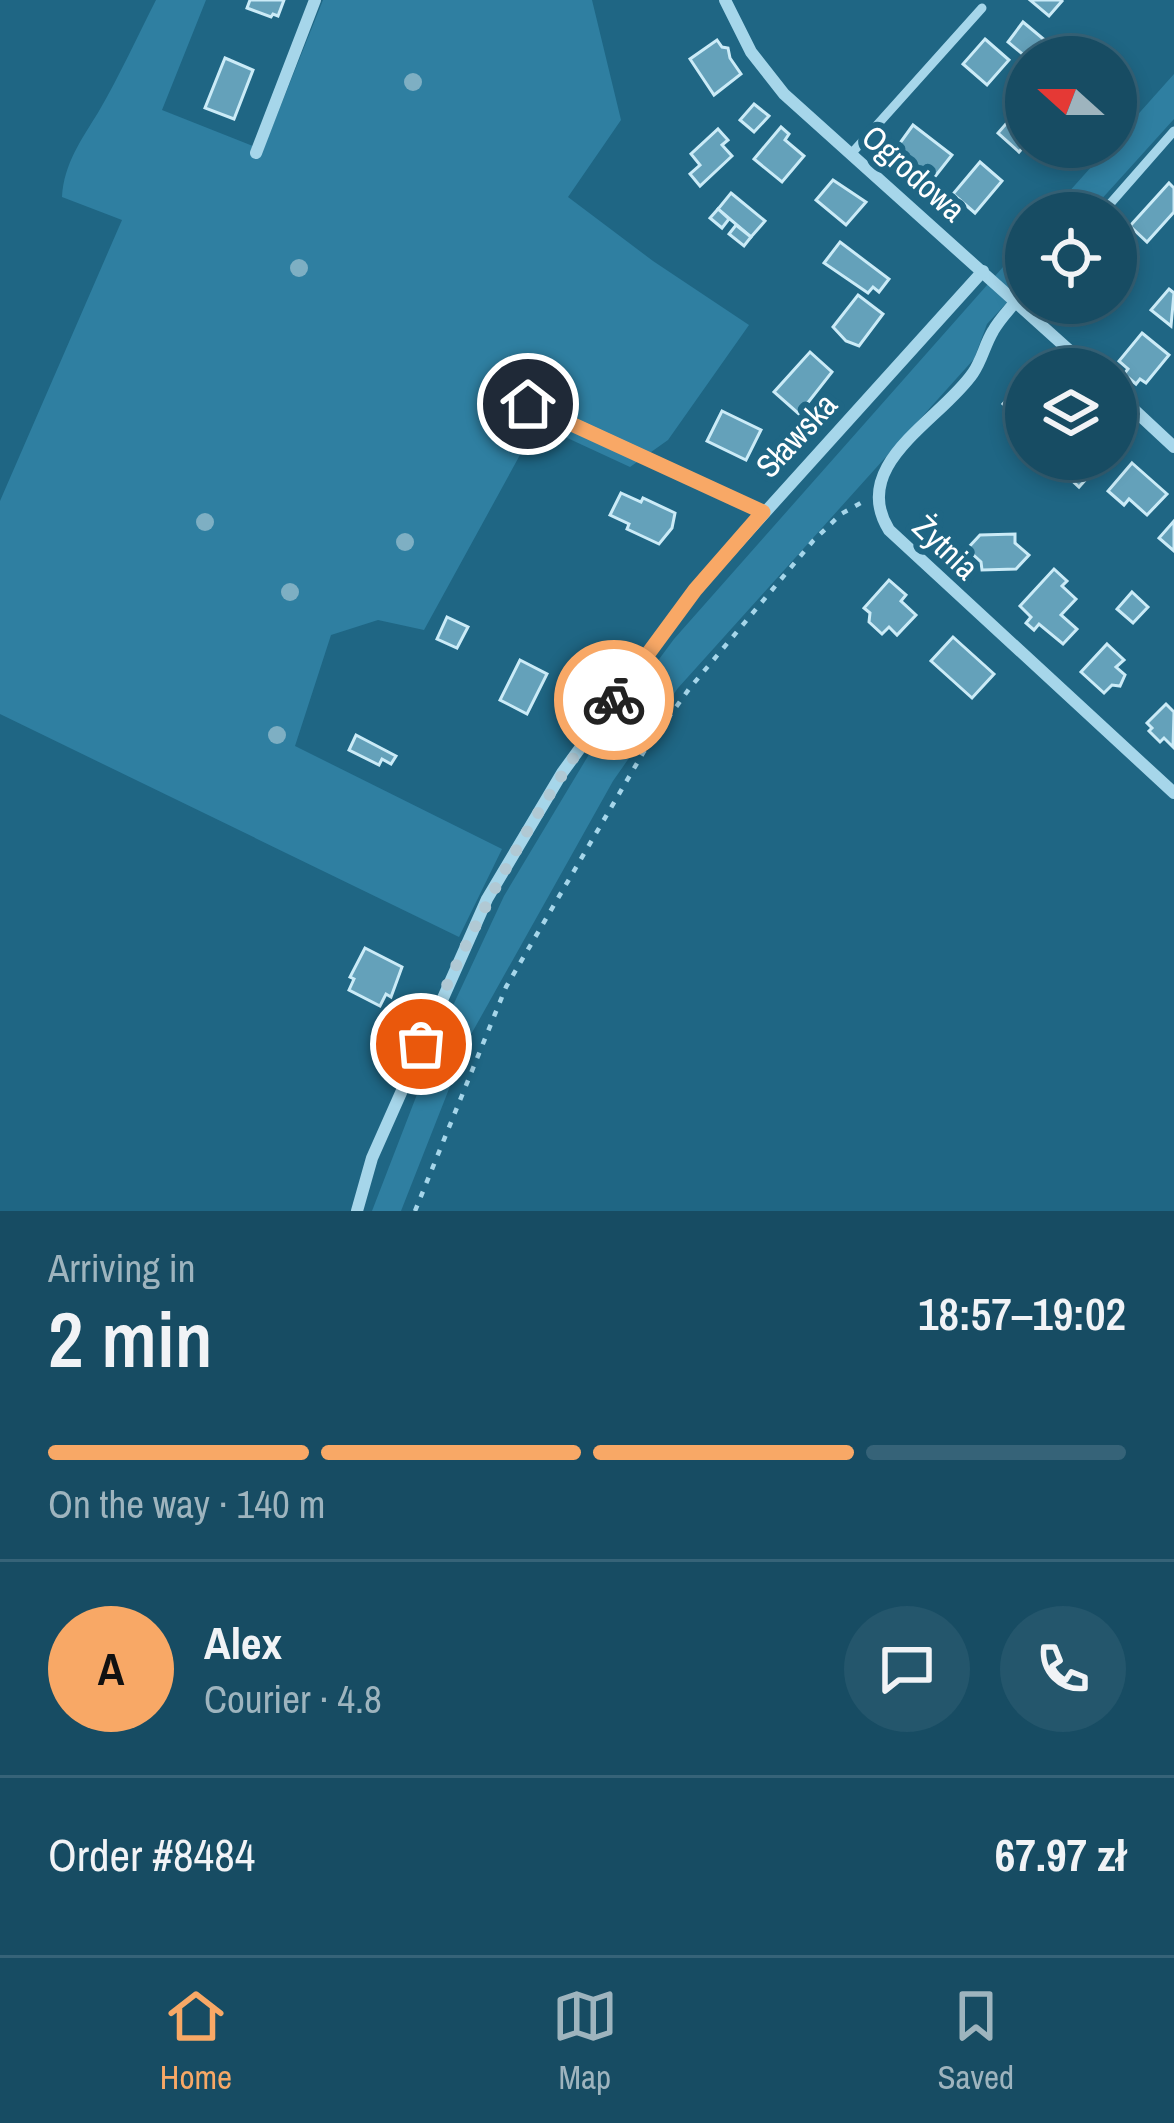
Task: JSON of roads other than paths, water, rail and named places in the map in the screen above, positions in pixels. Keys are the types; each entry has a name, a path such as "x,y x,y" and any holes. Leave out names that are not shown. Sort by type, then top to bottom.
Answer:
{"street":[{"path":"256,153 316,0"},
{"name":"Ogrodowa","path":"725,0 751,52 784,94 1005,286"},
{"name":"Sławska","path":"356,1211 372,1158 437,1006 523,834 572,758 695,590 983,272"},
{"name":"Żytnia","path":"1005,315 972,375 882,473 876,497 879,515 889,530 1174,793"},
{"name":"Ogrodowa","path":"1047,324 1070,348"},
{"path":"528,404 763,512"},
{"path":"1137,413 1174,447"}],"lane":[{"path":"851,154 982,8"},
{"path":"1120,192 1174,131"}]}
